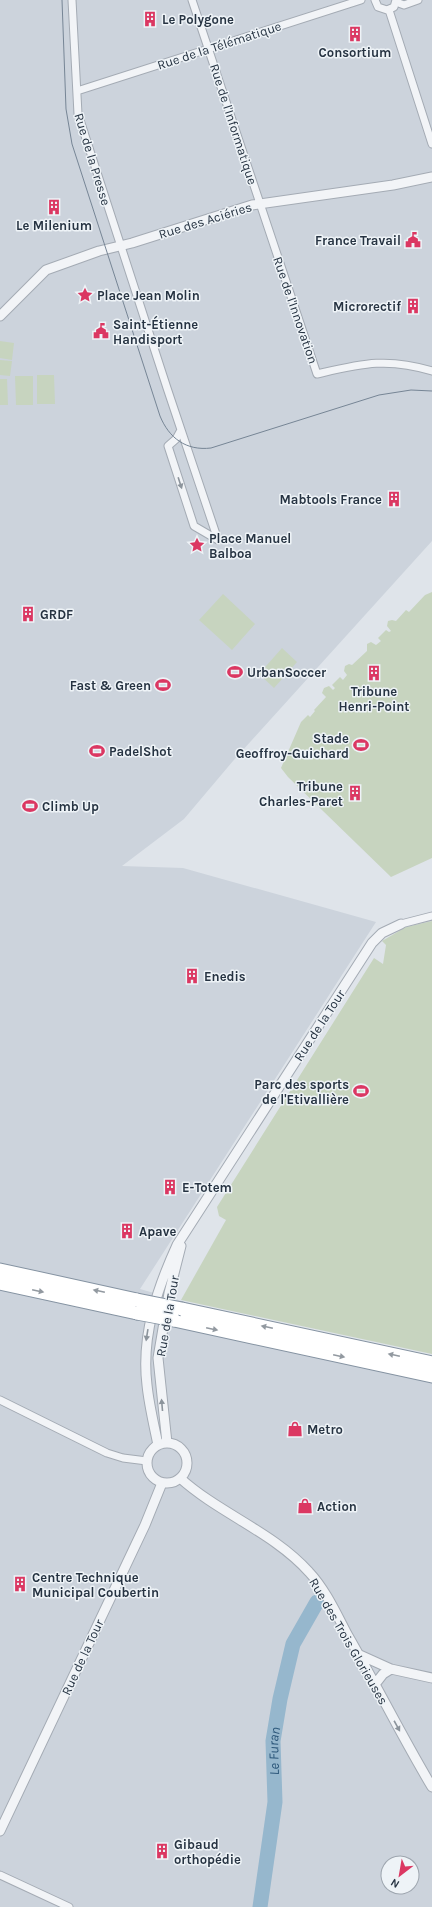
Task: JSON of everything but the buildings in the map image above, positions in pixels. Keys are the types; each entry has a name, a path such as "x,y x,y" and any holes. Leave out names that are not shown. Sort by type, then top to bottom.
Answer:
{"highway":[{"path":"0,1270 137,1306 174,1320 432,1376"},
{"path":"0,1283 137,1306 182,1309 432,1363"}],"street":[{"name":"Rue de la Presse","path":"73,0 72,10 79,119 218,540 194,526 168,446 179,435 181,430"},
{"name":"Rue de l'Informatique","path":"192,0 260,204"},
{"name":"Rue de la Télématique","path":"77,91 361,0"},
{"path":"375,0 378,7 382,10 389,10 394,7 396,1 398,4 404,4 418,0"},
{"path":"389,10 430,130 432,144"},
{"name":"Rue des Aciéries","path":"0,316 46,270 99,250 260,204 393,185 432,177"},
{"name":"Rue de l'Innovation","path":"260,204 317,374 376,362 403,364 432,371"},
{"path":"401,924 432,916"},
{"name":"Rue de la Tour","path":"162,1444 146,1383 145,1352 147,1332 161,1281 177,1245 184,1237 372,943 382,933 401,924"},
{"name":"Rue de la Tour","path":"162,1444 158,1358 170,1293 184,1237"},
{"path":"0,1400 107,1453 123,1458 147,1461"},
{"path":"162,1444 180,1449 186,1459 186,1470 180,1478 174,1482 162,1483 152,1477 147,1466 147,1461 152,1450 162,1444"},
{"name":"Rue des Trois Glorieuses","path":"180,1478 196,1492 268,1538 302,1564 318,1582 376,1683 397,1727 432,1787"},
{"name":"Rue de la Tour","path":"0,1831 145,1525 162,1483"},
{"path":"360,1655 391,1669 432,1678"},
{"path":"376,1683 382,1674 391,1669"},
{"path":"0,1875 69,1907"}],"shaded area":[{"path":"0,0 432,0 432,541 233,761 184,819 122,866 183,868 376,922 140,1289 432,1372 432,1907 0,1907"}],"green space":[{"path":"0,341 14,343 12,360 0,358"},
{"path":"0,360 12,361 10,376 0,375"},
{"path":"37,375 54,375 55,404 37,404"},
{"path":"15,376 33,376 33,405 16,405"},
{"path":"0,379 7,379 8,405 0,405"},
{"name":"Stade Geoffroy-Guichard","path":"432,592 432,858 391,877 288,777 281,768 301,722 308,715 310,717 315,711 314,710 326,697 322,693 324,688 329,686 333,690 335,688 332,685 340,677 343,680 347,675 344,671 345,666 349,664 352,665 367,651 367,644 371,642 376,645 381,641 378,638 386,630 389,632 391,631 387,626 388,621 396,621 406,610 409,612 425,595"},
{"path":"223,594 255,624 232,650 199,620"},
{"path":"282,648 297,662 274,688 259,674"},
{"name":"Parc des sports de l'Etivallière","path":"432,921 432,1354 181,1300 226,1220 219,1216 217,1207 374,958 383,964 386,945 382,941 406,927"}],"waterway":[{"name":"Le Furan","path":"260,1907 275,1802 273,1741 280,1699 293,1644 317,1602"}],"tram line":[{"path":"62,0 66,109 72,144 160,416 168,431 186,445 211,448 379,395 411,390 432,391"}],"place":[{"name":"Le Polygone","path":"150,19"},
{"name":"Consortium","path":"355,34"},
{"name":"Le Milenium","path":"54,207"},
{"name":"France Travail","path":"413,240"},
{"name":"Place Jean Molin","path":"85,295"},
{"name":"Microrectif","path":"413,306"},
{"name":"Saint-Étienne Handisport","path":"101,331"},
{"name":"Mabtools France","path":"394,499"},
{"name":"Place Manuel Balboa","path":"197,545"},
{"name":"GRDF","path":"28,614"},
{"name":"UrbanSoccer","path":"235,672"},
{"name":"Tribune Henri-Point","path":"374,673"},
{"name":"Fast & Green","path":"163,685"},
{"name":"Stade Geoffroy-Guichard","path":"361,745"},
{"name":"PadelShot","path":"97,751"},
{"name":"Tribune Charles-Paret","path":"355,793"},
{"name":"Climb Up","path":"30,806"},
{"name":"Enedis","path":"192,976"},
{"name":"Parc des sports de l'Etivallière","path":"361,1091"},
{"name":"E-Totem","path":"170,1187"},
{"name":"Apave","path":"127,1231"},
{"name":"Metro","path":"295,1429"},
{"name":"Action","path":"305,1506"},
{"name":"Centre Technique Municipal Coubertin","path":"20,1584"},
{"name":"Gibaud orthopédie","path":"162,1851"}]}
